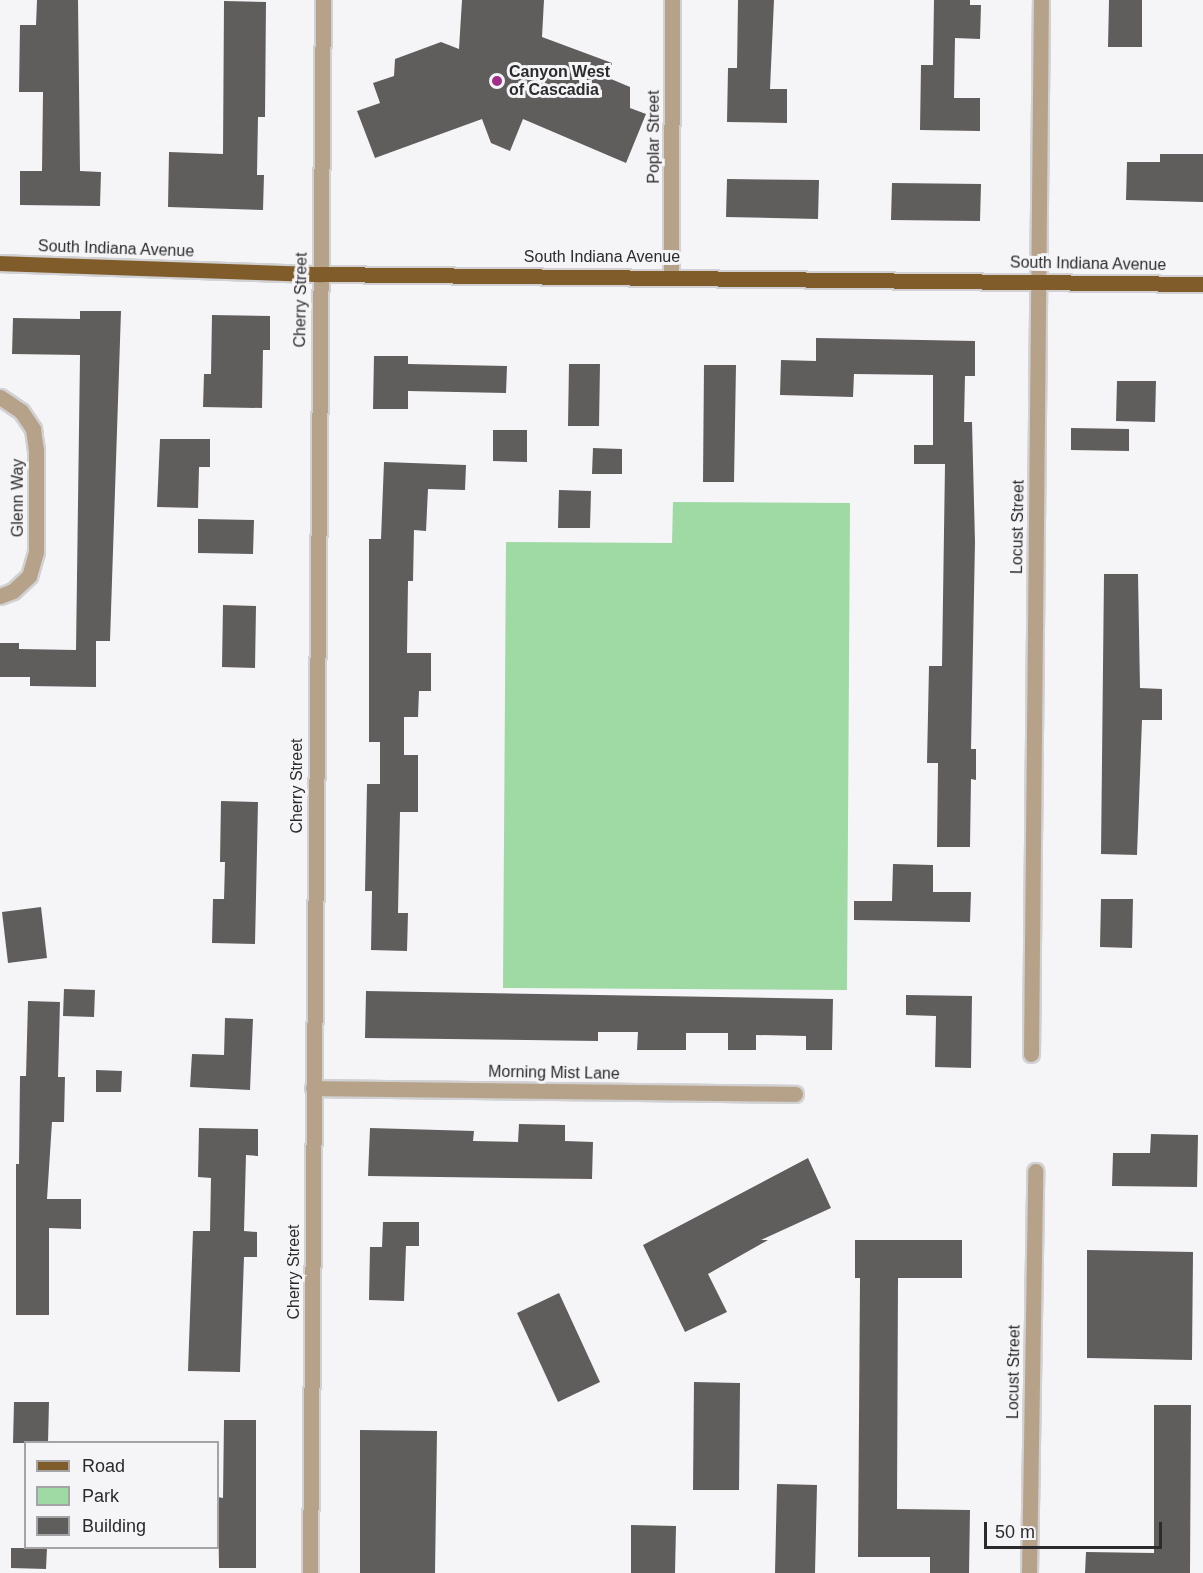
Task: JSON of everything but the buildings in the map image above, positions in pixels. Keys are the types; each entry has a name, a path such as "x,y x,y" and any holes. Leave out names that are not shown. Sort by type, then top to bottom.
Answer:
{"main road":[{"name":"South Indiana Avenue","path":"0,263 320,274 671,275 1203,284"}],"street":[{"name":"Cherry Street","path":"310,1573 323,0"},
{"name":"Poplar Street","path":"671,275 672,0"},
{"name":"Locust Street","path":"1031,1054 1041,0"},
{"name":"Glenn Way","path":"0,397 21,411 33,429 36,450 36,552 29,576 13,591 0,596"},
{"name":"Morning Mist Lane","path":"313,1088 795,1094"},
{"name":"Locust Street","path":"1029,1573 1035,1171"}],"green space":[{"path":"673,502 850,503 847,990 503,988 506,542 672,543"}],"place":[{"name":"Canyon West of Cascadia","path":"497,81"}]}
